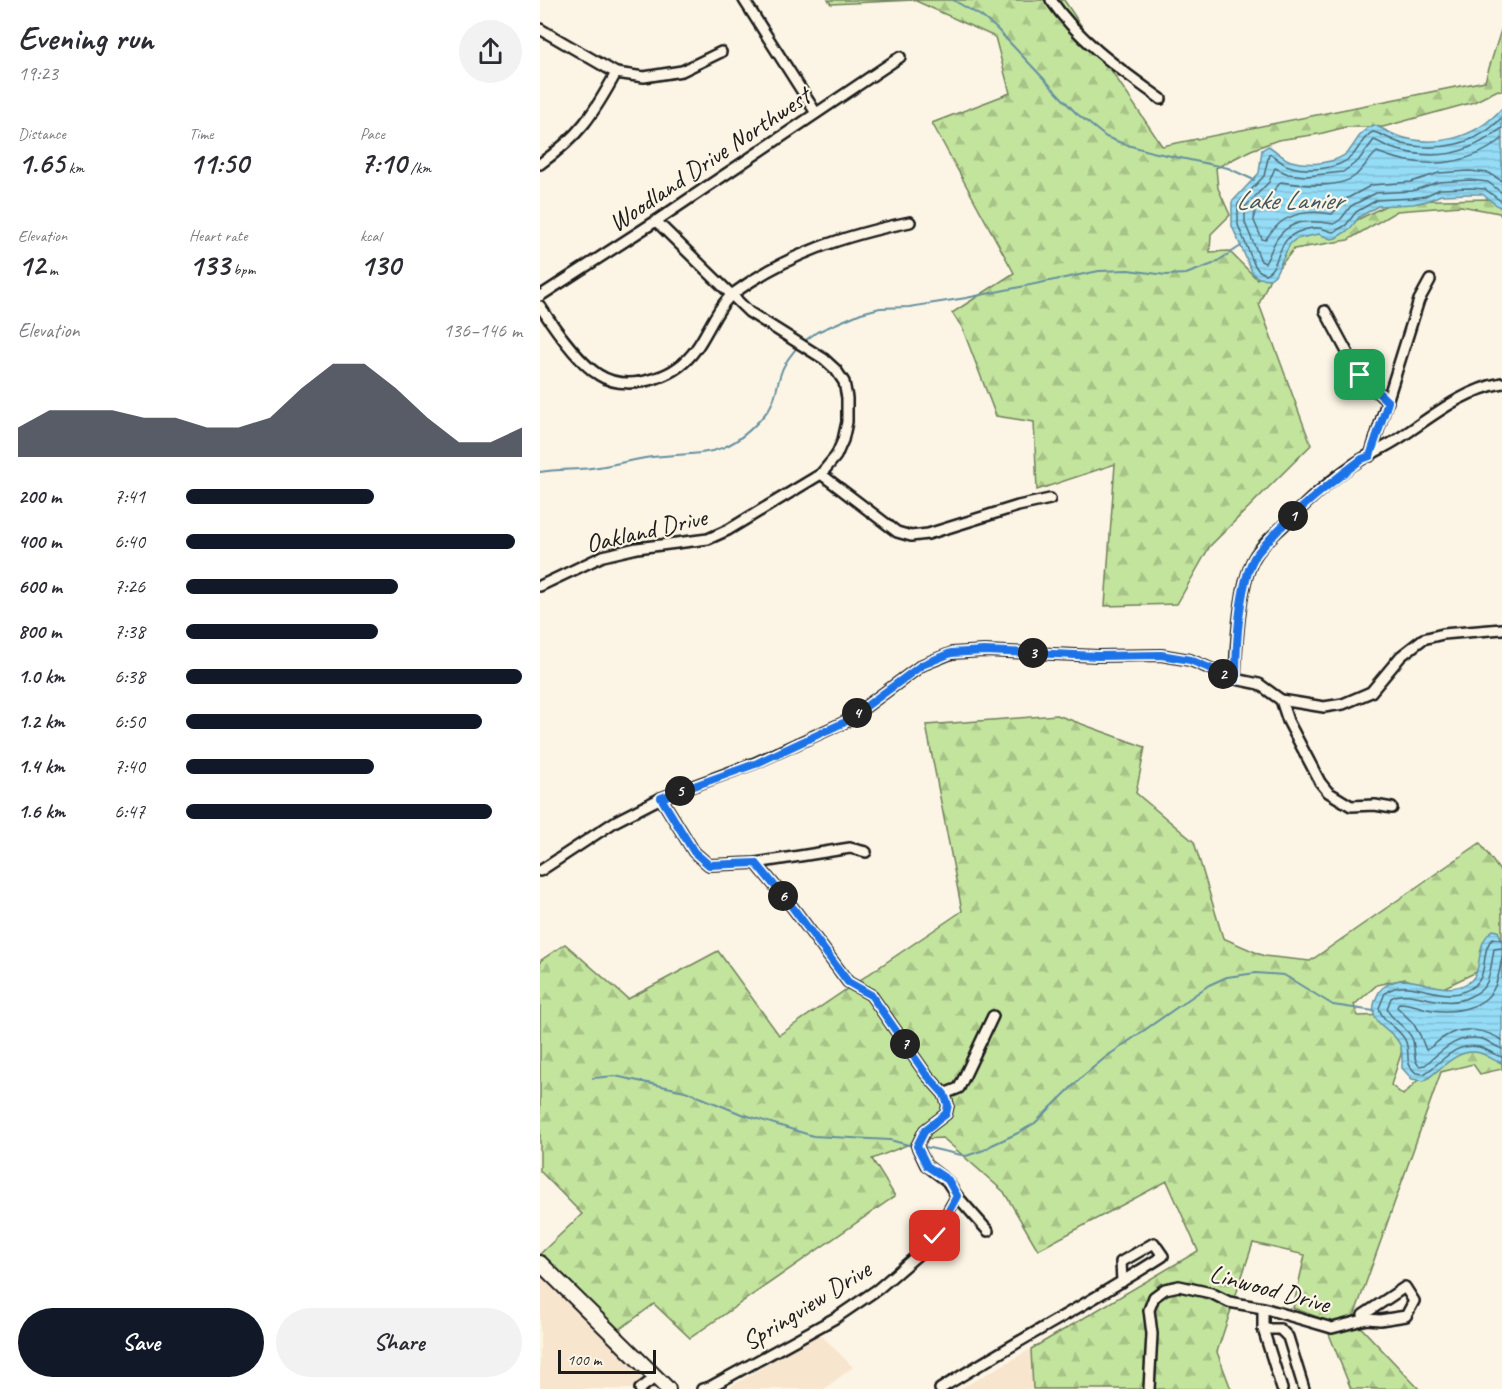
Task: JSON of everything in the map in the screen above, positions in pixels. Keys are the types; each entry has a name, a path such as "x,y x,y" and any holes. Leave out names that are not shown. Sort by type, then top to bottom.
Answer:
{"highway":[{"path":"540,1263 668,1389"}],"street":[{"path":"744,0 816,112"},
{"path":"1051,0 1078,32 1108,59 1161,99"},
{"path":"540,29 616,73 644,77 682,71 721,52"},
{"name":"Woodland Drive Northwest","path":"540,296 900,57"},
{"path":"540,164 577,135 599,104 616,73"},
{"path":"656,221 749,312 824,359 836,370 844,382 847,422 836,456 821,474 892,528 911,536 928,534 1018,506 1050,499"},
{"path":"540,306 554,328 598,375 627,383 643,382 666,375 684,363 695,351 731,295 769,269 828,243 859,233 910,222"},
{"path":"1370,456 1419,300 1430,280"},
{"path":"1325,311 1360,375 1388,402"},
{"path":"1236,679 1237,637 1248,575 1255,557 1277,532 1312,498 1362,459 1483,387 1502,384"},
{"name":"Oakland Drive","path":"540,586 603,556 637,548 708,540 821,474"},
{"path":"540,871 616,821 661,798 755,764 845,722 922,665 951,653 984,651 1098,656 1161,655 1190,660 1236,679 1259,684 1281,700 1324,707 1343,704 1371,692 1401,656 1423,639 1443,634 1502,629"},
{"path":"1281,700 1288,721 1320,782 1328,792 1351,807 1375,805 1392,808"},
{"path":"661,798 694,852 709,865 756,863 850,848 866,852"},
{"path":"756,863 848,982 871,995 926,1074 944,1094 948,1105 946,1114 925,1130 917,1146 927,1166 948,1180 957,1196 988,1231"},
{"path":"944,1094 959,1088 993,1016"},
{"name":"Springview Drive","path":"702,1389 710,1387 837,1317 878,1289 921,1252 935,1236 957,1196"},
{"path":"940,1389 993,1355 1122,1282 1163,1256 1154,1243 1121,1262 1122,1282"},
{"name":"Linwood Drive","path":"1149,1389 1152,1334 1149,1310 1154,1297 1165,1289 1179,1286 1210,1293 1228,1302 1263,1308 1332,1328 1367,1319 1380,1320 1406,1316 1414,1301 1405,1287 1363,1315 1367,1319"},
{"path":"1263,1308 1263,1329 1282,1389"},
{"path":"1263,1329 1280,1329 1288,1337 1304,1389"},
{"path":"640,1389 656,1377"}],"shaded area":[{"path":"540,1254 616,1332 671,1389 540,1389"},
{"path":"819,1333 853,1367 824,1389 727,1389"},
{"path":"1031,1349 1033,1389 960,1389"}],"green space":[{"path":"828,0 914,0 831,4"},
{"path":"914,0 1064,0 1162,146 1485,81 1502,27 1502,91 1498,90 1474,102 1383,127 1346,127 1319,134 1278,140 1251,150 1216,168 1218,188 1230,215 1211,234 1210,252 1229,251 1257,279 1276,250 1311,227 1331,233 1395,201 1491,199 1502,206 1502,217 1499,213 1461,206 1397,211 1348,240 1294,249 1270,278 1259,304 1311,445 1210,546 1177,604 1105,606 1115,464 1037,490 1034,422 996,416 962,327 952,313 1014,273 932,123 1010,93 995,37"},
{"path":"1057,715 1145,747 1136,793 1194,842 1223,938 1264,956 1310,961 1480,843 1502,874 1502,981 1489,966 1439,990 1405,979 1377,985 1354,1005 1358,1016 1388,1015 1405,1030 1401,1054 1391,1085 1403,1095 1418,1080 1427,1061 1445,1048 1502,1055 1502,1069 1480,1074 1473,1064 1441,1072 1353,1319 1419,1389 1351,1389 1323,1319 1293,1308 1305,1255 1253,1243 1217,1352 1231,1389 1033,1389 1031,1349 1198,1251 1167,1181 1038,1250 1004,1192 943,1138 922,1139 872,1159 895,1196 690,1338 654,1304 616,1332 540,1254 582,1214 540,1171 540,961 565,944 628,999 718,951 779,1035 962,911 926,725"}],"water":[{"name":"Lake Lanier","path":"1502,108 1502,209 1482,194 1441,195 1413,204 1378,206 1359,217 1350,229 1336,238 1331,239 1319,234 1296,239 1290,244 1275,275 1270,279 1259,278 1253,274 1232,226 1232,202 1259,173 1262,150 1268,146 1291,161 1322,163 1344,155 1362,133 1374,125 1410,139 1439,141 1467,134 1491,119"},
{"path":"1493,930 1498,931 1502,941 1502,1063 1480,1053 1464,1053 1424,1081 1412,1079 1402,1068 1402,1051 1397,1039 1382,1026 1375,1016 1373,1009 1379,992 1395,981 1405,980 1448,988 1459,987 1469,982 1477,971 1483,942"}],"waterway":[{"path":"953,0 981,16 996,28 1076,113 1106,137 1152,152 1228,168 1254,180"},
{"path":"803,342 817,332 861,313 880,308 909,307 966,298 1099,271 1128,270 1166,275 1186,274 1213,264 1241,246"},
{"path":"540,472 585,469 724,447 750,430 768,410 775,396 783,368 799,345"},
{"path":"925,1147 966,1156 1018,1133 1035,1123 1106,1057 1209,985 1227,977 1256,973 1284,975 1333,1005 1374,1011"},
{"path":"593,1078 615,1076 685,1091 739,1113 813,1136 890,1140 912,1146"}],"route":[{"path":"935,1236 957,1196 948,1180 927,1166 917,1146 925,1130 946,1114 948,1105 944,1094 926,1074 871,995 848,982 756,863 709,865 703,861 694,852 661,798 755,764 845,722 922,665 951,653 984,651 1098,656 1161,655 1190,660 1236,679 1237,637 1248,575 1255,557 1312,498 1362,459 1370,456 1388,402 1360,375"}]}
